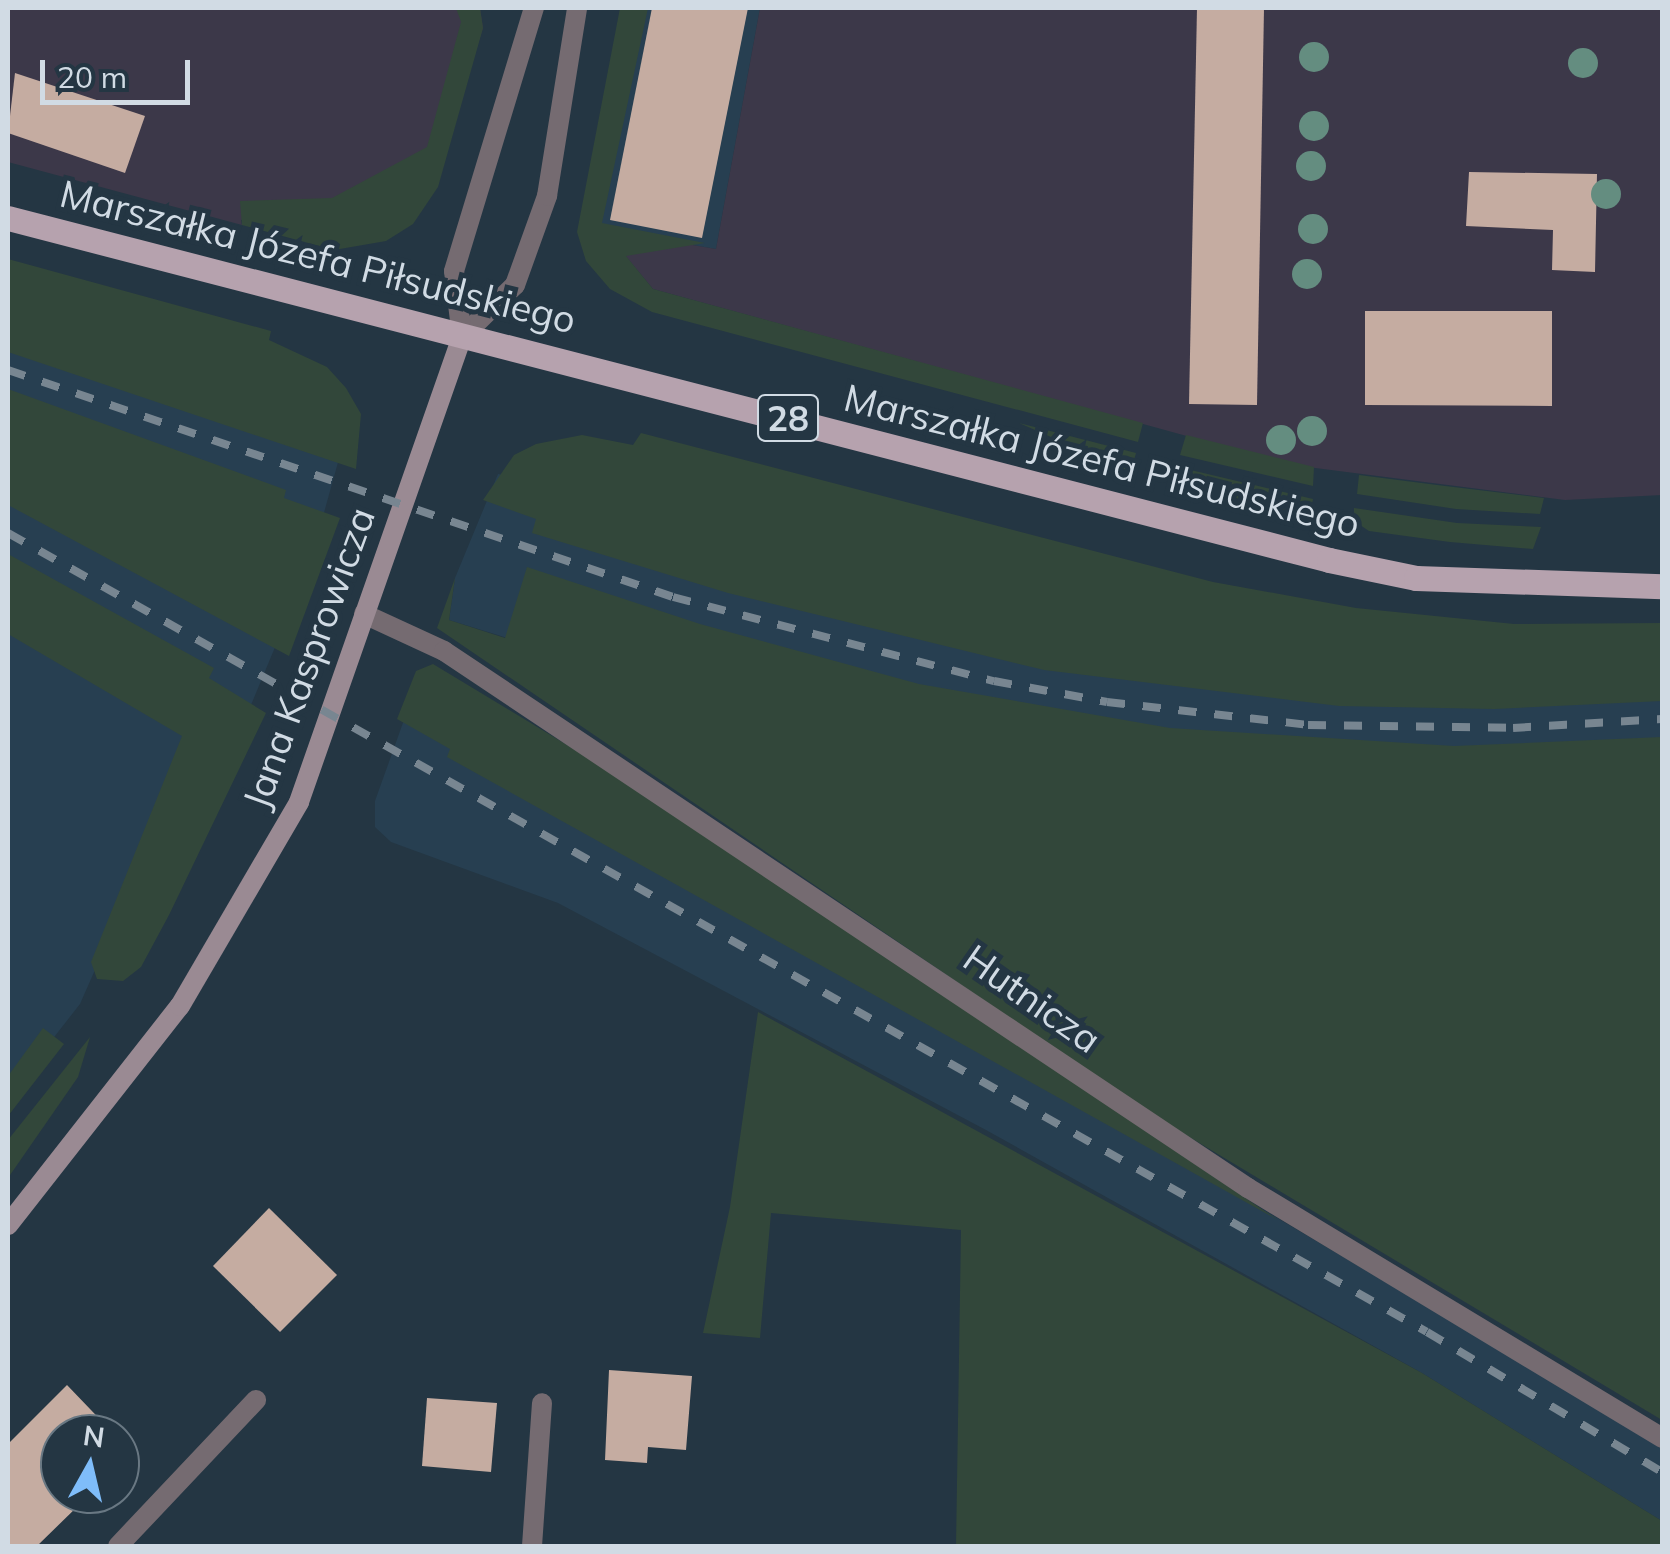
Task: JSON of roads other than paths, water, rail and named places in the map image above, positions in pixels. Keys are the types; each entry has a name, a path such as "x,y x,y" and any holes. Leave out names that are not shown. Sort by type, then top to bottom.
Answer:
{"main road":[{"name":"Marszałka Józefa Piłsudskiego","path":"8,218 462,337 593,365 1160,519 1416,578 1662,586"},
{"name":"Jana Kasprowicza","path":"8,1225 180,1006 235,921 300,802 462,337"}],"street":[{"name":"Jana Kasprowicza","path":"462,337 454,272 534,8"},
{"name":"Jana Kasprowicza","path":"462,337 515,285 547,196 577,8"},
{"name":"Hutnicza","path":"364,614 444,651 1248,1188 1662,1438"},
{"path":"118,1546 256,1400"},
{"path":"532,1546 542,1403"}],"railway":[{"path":"8,370 673,597 994,681 1107,702 1308,725 1513,728 1662,719"},
{"path":"8,533 1427,1332 1662,1472"}]}
